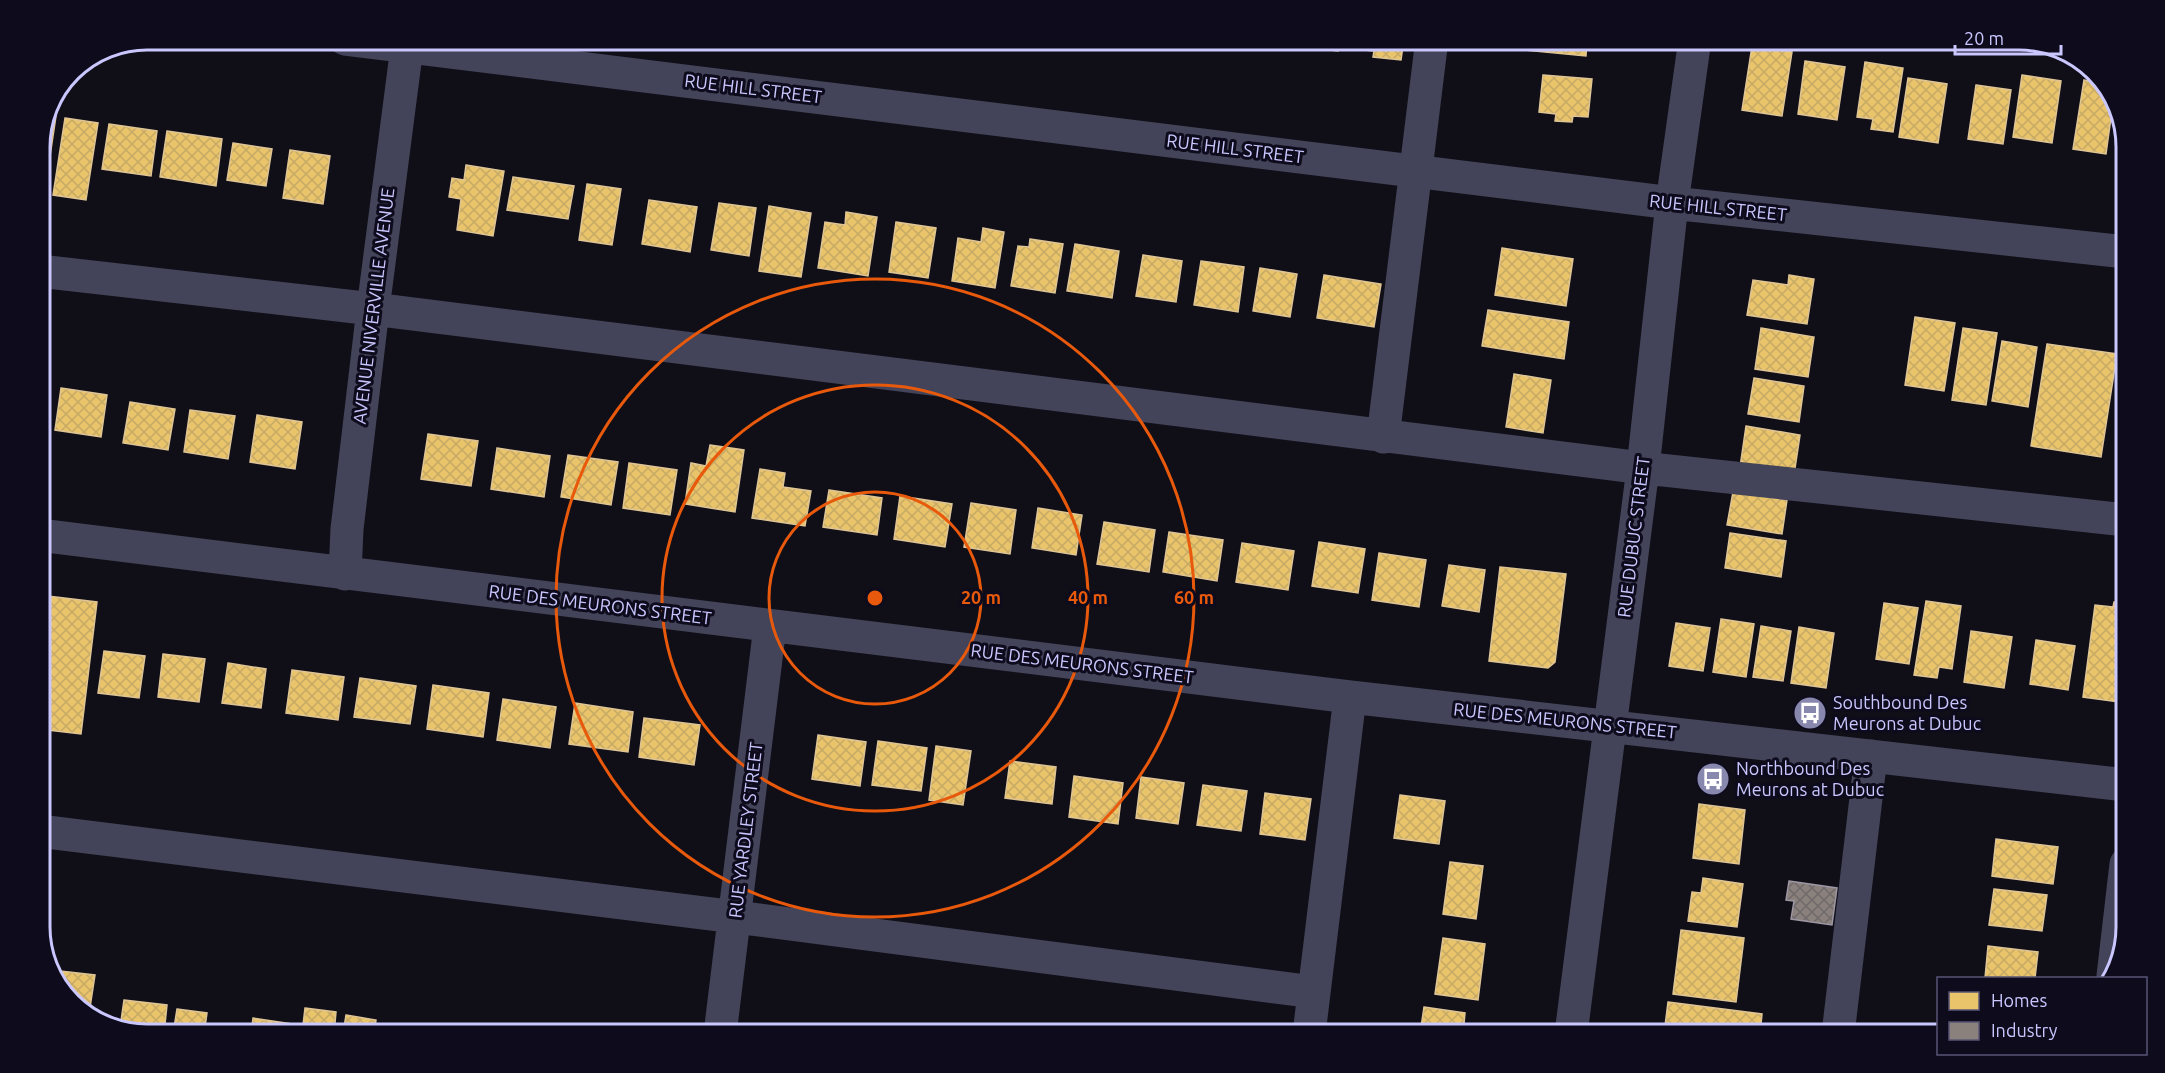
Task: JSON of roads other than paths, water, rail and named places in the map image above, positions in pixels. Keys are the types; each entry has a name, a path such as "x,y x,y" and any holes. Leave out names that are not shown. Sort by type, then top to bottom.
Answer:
{"street":[{"name":"AVENUE NIVERVILLE AVENUE","path":"345,574 373,309 406,50"},
{"name":"RUE HILL STREET","path":"462,50 1672,203 2115,251"},
{"path":"1383,437 1430,50"},
{"name":"RUE DUBUC STREET","path":"1572,1024 1643,468 1672,203 1693,50"},
{"path":"50,272 373,309 1383,437 1643,468 2115,519"},
{"name":"RUE DES MEURONS STREET","path":"50,536 1350,697 2116,784"},
{"name":"RUE YARDLEY STREET","path":"721,1024 770,626"},
{"path":"1311,1024 1350,697"},
{"path":"1839,1024 1871,756"},
{"path":"50,832 736,917 1314,992"}],"place":[{"name":"Southbound Des Meurons at Dubuc","path":"1810,713"},
{"name":"Northbound Des Meurons at Dubuc","path":"1713,779"}]}
